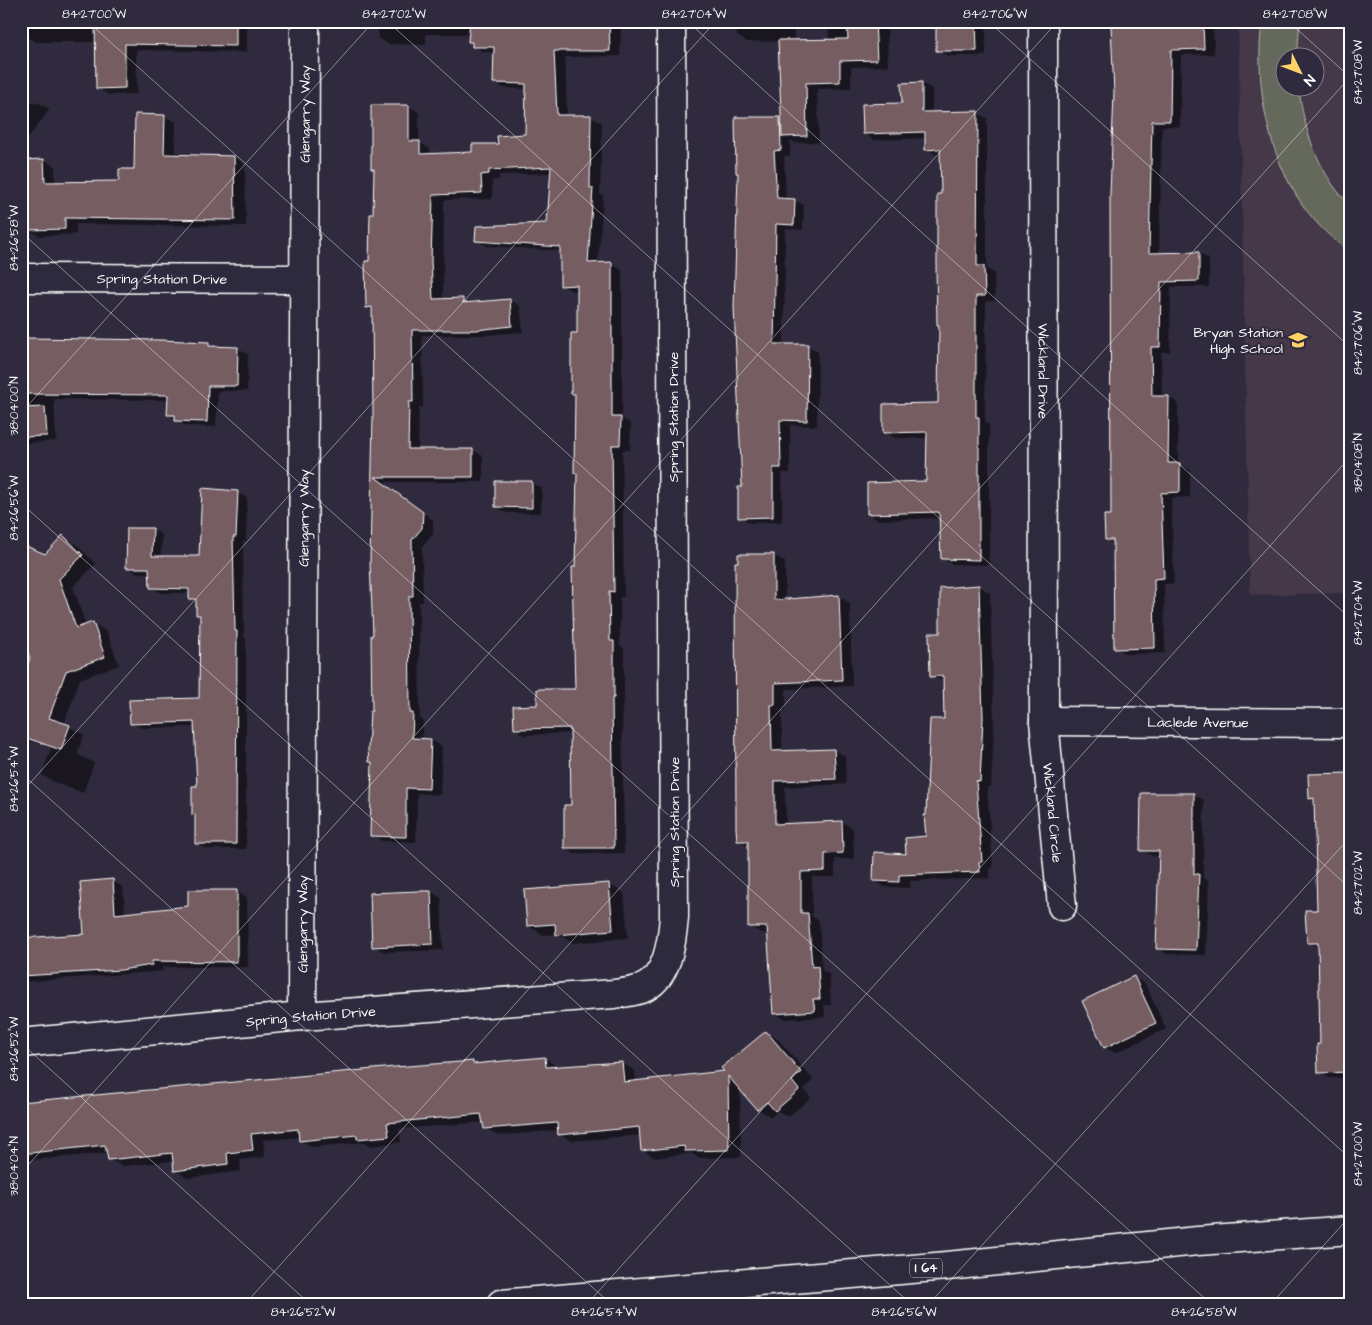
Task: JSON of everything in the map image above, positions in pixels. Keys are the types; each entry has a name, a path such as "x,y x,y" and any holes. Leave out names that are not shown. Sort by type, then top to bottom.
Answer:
{"main road":[{"name":"Glengarry Way","path":"302,1016 305,21"},
{"name":"Spring Station Drive","path":"21,1043 302,1016 614,994 646,986 658,975 664,965 672,941 674,917 671,21"},
{"name":"Wickland Drive","path":"1043,21 1044,720"},
{"name":"Spring Station Drive","path":"21,278 304,279"},
{"name":"Laclede Avenue","path":"1044,720 1351,723"},
{"name":"Wickland Circle","path":"1044,720 1062,906"},
{"name":"I 64","path":"501,1304 946,1266 1198,1241 1351,1230"}],"shaded area":[{"name":"Bryan Station High School","path":"1238,21 1351,21 1351,593 1250,595"}],"green space":[{"path":"1262,21 1300,21 1298,48 1274,48 1274,98 1300,98 1309,136 1322,167 1330,181 1351,206 1351,252 1326,232 1304,207 1288,180 1275,150 1266,118 1261,86 1260,53"}],"building":[{"path":"95,21 236,21 236,46 125,44 125,88 96,89"},
{"path":"470,21 609,21 610,51 554,51 557,115 591,115 590,188 593,188 588,263 612,262 612,417 621,417 620,445 612,445 614,592 609,591 610,641 614,641 614,698 612,698 614,848 564,848 564,805 571,805 570,728 514,729 513,706 537,705 537,689 575,689 572,567 575,567 577,473 574,473 575,394 571,394 571,333 577,333 577,285 560,286 560,247 475,241 476,226 547,223 551,167 489,170 489,174 481,175 482,193 433,195 431,261 433,299 463,298 463,303 510,299 512,326 476,330 412,330 413,402 409,402 408,449 473,449 473,477 375,477 423,512 422,528 412,540 413,596 409,596 410,713 413,713 412,738 431,739 429,789 406,788 406,837 370,836 372,762 369,762 368,750 370,711 372,711 371,635 373,635 370,562 373,415 372,307 366,308 365,261 369,261 370,214 373,214 374,169 371,169 371,105 409,105 409,141 420,141 420,154 472,152 472,144 498,144 497,136 525,134 526,84 493,83 494,47 472,47 472,42 468,42"},
{"path":"847,21 875,21 877,60 840,61 840,82 806,83 807,136 782,137 778,40 848,39"},
{"path":"936,21 976,21 977,51 936,51"},
{"path":"1120,21 1203,21 1204,49 1171,50 1170,121 1152,121 1149,253 1199,252 1199,281 1161,282 1160,347 1151,347 1152,396 1169,396 1168,463 1180,463 1180,492 1161,493 1164,578 1154,579 1155,648 1114,649 1113,540 1105,540 1104,515 1111,515 1110,194 1114,93 1111,26 1120,26"},
{"path":"922,82 922,112 978,111 977,266 984,266 985,296 976,296 976,417 979,417 979,560 941,559 939,512 867,514 867,483 926,481 927,432 883,433 883,404 938,403 937,194 941,194 940,149 925,150 925,132 863,134 862,104 902,103 901,83"},
{"path":"135,114 165,115 164,154 234,156 235,220 65,218 65,229 28,230 27,217 25,217 23,160 44,159 45,182 119,181 119,169 134,169"},
{"path":"735,117 780,117 781,150 774,151 777,198 795,199 794,225 776,224 774,344 808,344 807,421 780,420 781,468 773,468 773,517 738,518 738,487 742,487 734,307 738,173 736,173"},
{"path":"26,338 209,342 209,346 238,347 237,386 208,386 207,422 175,421 175,415 167,415 168,395 26,394"},
{"path":"45,407 47,436 21,437 21,408"},
{"path":"495,481 532,481 532,508 495,507"},
{"path":"202,488 238,491 236,537 233,537 235,631 237,631 236,844 195,844 195,814 192,815 192,786 197,786 194,722 130,724 129,700 199,698 200,615 196,615 196,599 189,599 189,589 150,588 149,568 126,568 127,528 153,528 152,556 199,556"},
{"path":"63,535 83,555 59,579 76,628 93,622 105,657 66,671 49,718 70,725 61,750 21,736 21,682 30,658 21,633 21,544 45,554"},
{"path":"738,554 774,554 774,600 839,595 842,680 775,683 775,705 771,705 772,751 834,749 836,779 775,781 775,824 842,821 843,853 825,854 825,871 801,872 801,913 808,913 812,967 818,966 820,999 813,999 815,1011 773,1014 767,927 748,927 748,841 737,841 736,828 735,562 738,562"},
{"path":"979,585 983,718 980,782 976,781 982,862 979,862 980,872 899,875 899,882 873,881 874,852 906,854 905,838 926,836 924,815 926,815 930,719 944,719 943,676 930,677 929,633 940,633 940,588"},
{"path":"1351,773 1351,1072 1318,1073 1317,1044 1320,1044 1318,943 1307,943 1305,910 1317,910 1314,798 1309,799 1308,774"},
{"path":"1141,793 1194,793 1194,874 1199,874 1196,950 1156,949 1159,851 1140,851"},
{"path":"113,879 115,914 188,906 188,890 237,890 237,962 152,961 152,965 121,970 21,976 21,938 84,934 80,882"},
{"path":"609,883 613,930 556,935 555,924 527,926 524,890"},
{"path":"431,891 433,944 372,947 370,893"},
{"path":"1134,976 1156,1023 1104,1048 1082,1001"},
{"path":"766,1031 801,1072 792,1081 799,1090 775,1111 767,1102 757,1110 728,1076 729,1150 685,1151 684,1146 641,1151 639,1127 558,1135 557,1123 484,1129 481,1114 387,1123 389,1136 357,1139 357,1135 299,1141 298,1129 251,1134 253,1150 227,1153 228,1164 174,1171 172,1153 108,1160 105,1145 21,1154 21,1102 395,1067 473,1061 473,1064 545,1057 546,1067 622,1062 624,1082 724,1071 721,1068"}],"place":[{"name":"Bryan Station High School","path":"1298,340"}]}
